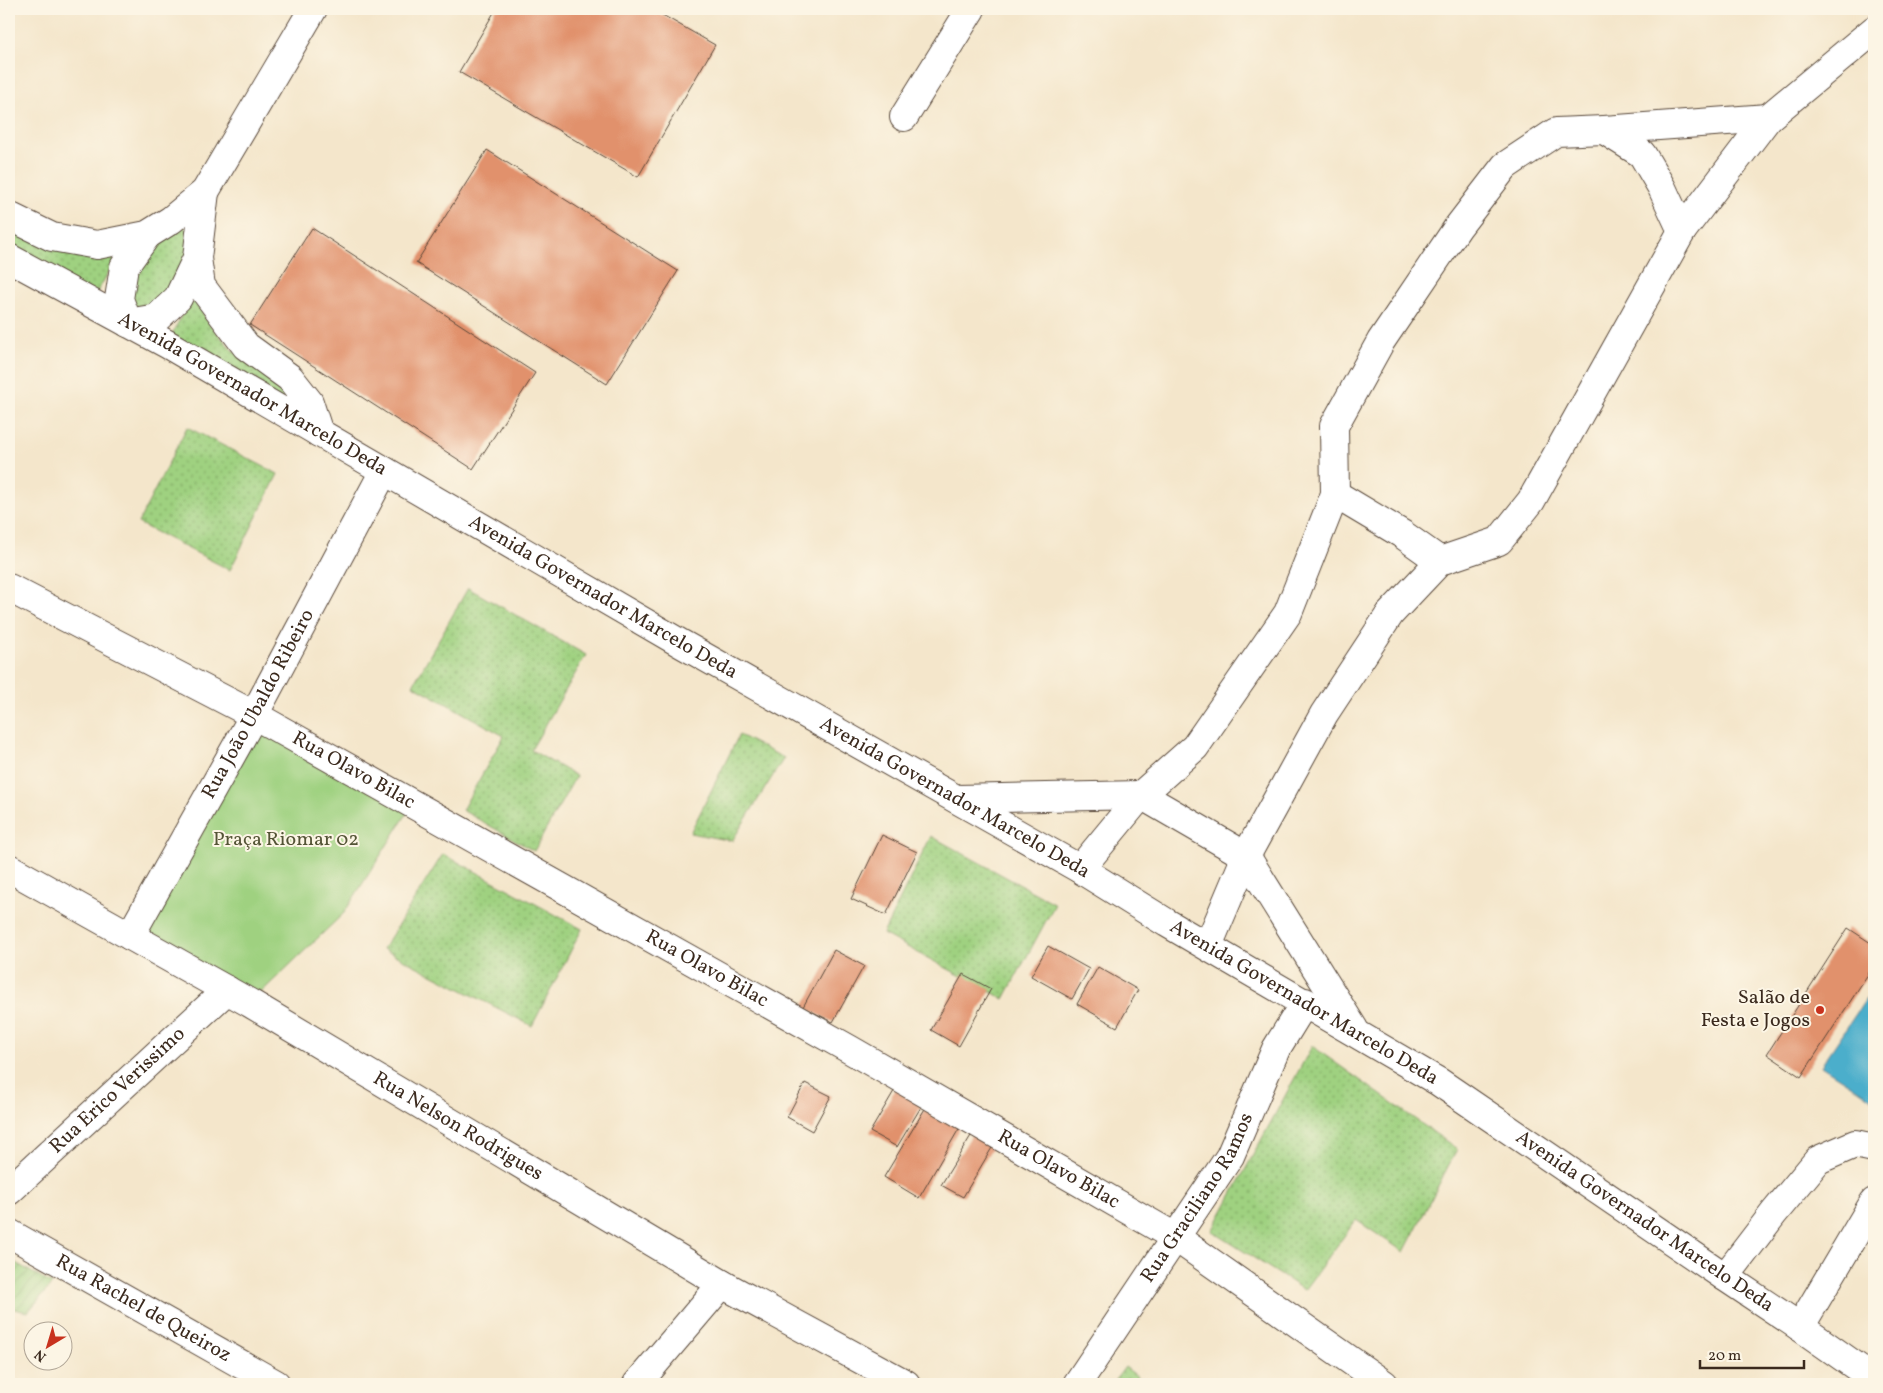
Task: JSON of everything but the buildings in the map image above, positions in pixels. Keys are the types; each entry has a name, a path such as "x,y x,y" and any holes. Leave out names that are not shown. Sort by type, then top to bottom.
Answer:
{"street":[{"path":"197,258 178,298 157,318 128,323 119,299 124,267 147,235 170,220 205,192 313,9"},
{"path":"904,117 971,9"},
{"path":"1208,946 1246,856 1324,714 1390,614 1440,561 1499,541 1531,500 1682,231 1768,118 1874,30"},
{"path":"1080,869 1142,795 1195,747 1288,613 1334,494 1334,426 1381,341 1458,227 1505,166 1556,132 1768,118"},
{"path":"1604,130 1642,154 1662,188 1682,231"},
{"path":"205,192 197,258 202,286 246,346 290,378 309,402 319,433"},
{"path":"9,216 52,238 97,245 147,235"},
{"name":"Avenida Governador Marcelo Deda","path":"9,258 175,348 680,643 1080,869 1439,1082 1874,1379"},
{"name":"Rua João Ubaldo Ribeiro","path":"130,936 254,715 384,471"},
{"path":"1334,494 1402,534 1440,561"},
{"name":"Rua Olavo Bilac","path":"9,588 254,715 857,1054 1175,1237 1384,1384"},
{"path":"955,799 1142,795 1246,856 1357,1034"},
{"name":"Rua Nelson Rodrigues","path":"9,868 227,990 722,1284 906,1384"},
{"name":"Rua Erico Verissimo","path":"9,1191 227,990"},
{"name":"Rua Graciliano Ramos","path":"1077,1384 1230,1156 1276,1049 1305,1002"},
{"path":"1725,1277 1818,1160 1855,1144 1874,1148"},
{"path":"1800,1327 1874,1202"},
{"name":"Rua Rachel de Queiroz","path":"9,1233 276,1384"},
{"path":"637,1384 722,1284"}],"green space":[{"path":"171,220 199,236 178,298 128,323 124,267"},
{"path":"9,231 119,254 91,303 9,259"},
{"path":"192,295 209,323 232,350 284,386 290,398 291,408 167,344"},
{"path":"187,427 278,474 230,570 138,523"},
{"path":"468,588 586,655 531,750 576,776 534,851 462,810 504,736 413,685"},
{"name":"Praça Riomar 02","path":"254,715 413,804 344,913 250,1003 130,936"},
{"path":"739,735 784,758 732,841 690,833"},
{"path":"931,836 1055,904 1004,999 883,934"},
{"path":"443,854 582,929 532,1026 383,949"},
{"path":"1312,1046 1457,1149 1404,1252 1356,1220 1304,1290 1212,1231"},
{"path":"9,1259 52,1284 28,1312 9,1308"},
{"path":"1125,1367 1147,1384 1112,1384"}],"water":[{"path":"1874,987 1874,1100 1821,1066"}],"place":[{"name":"Salão de Festa e Jogos","path":"1820,1010"}]}
